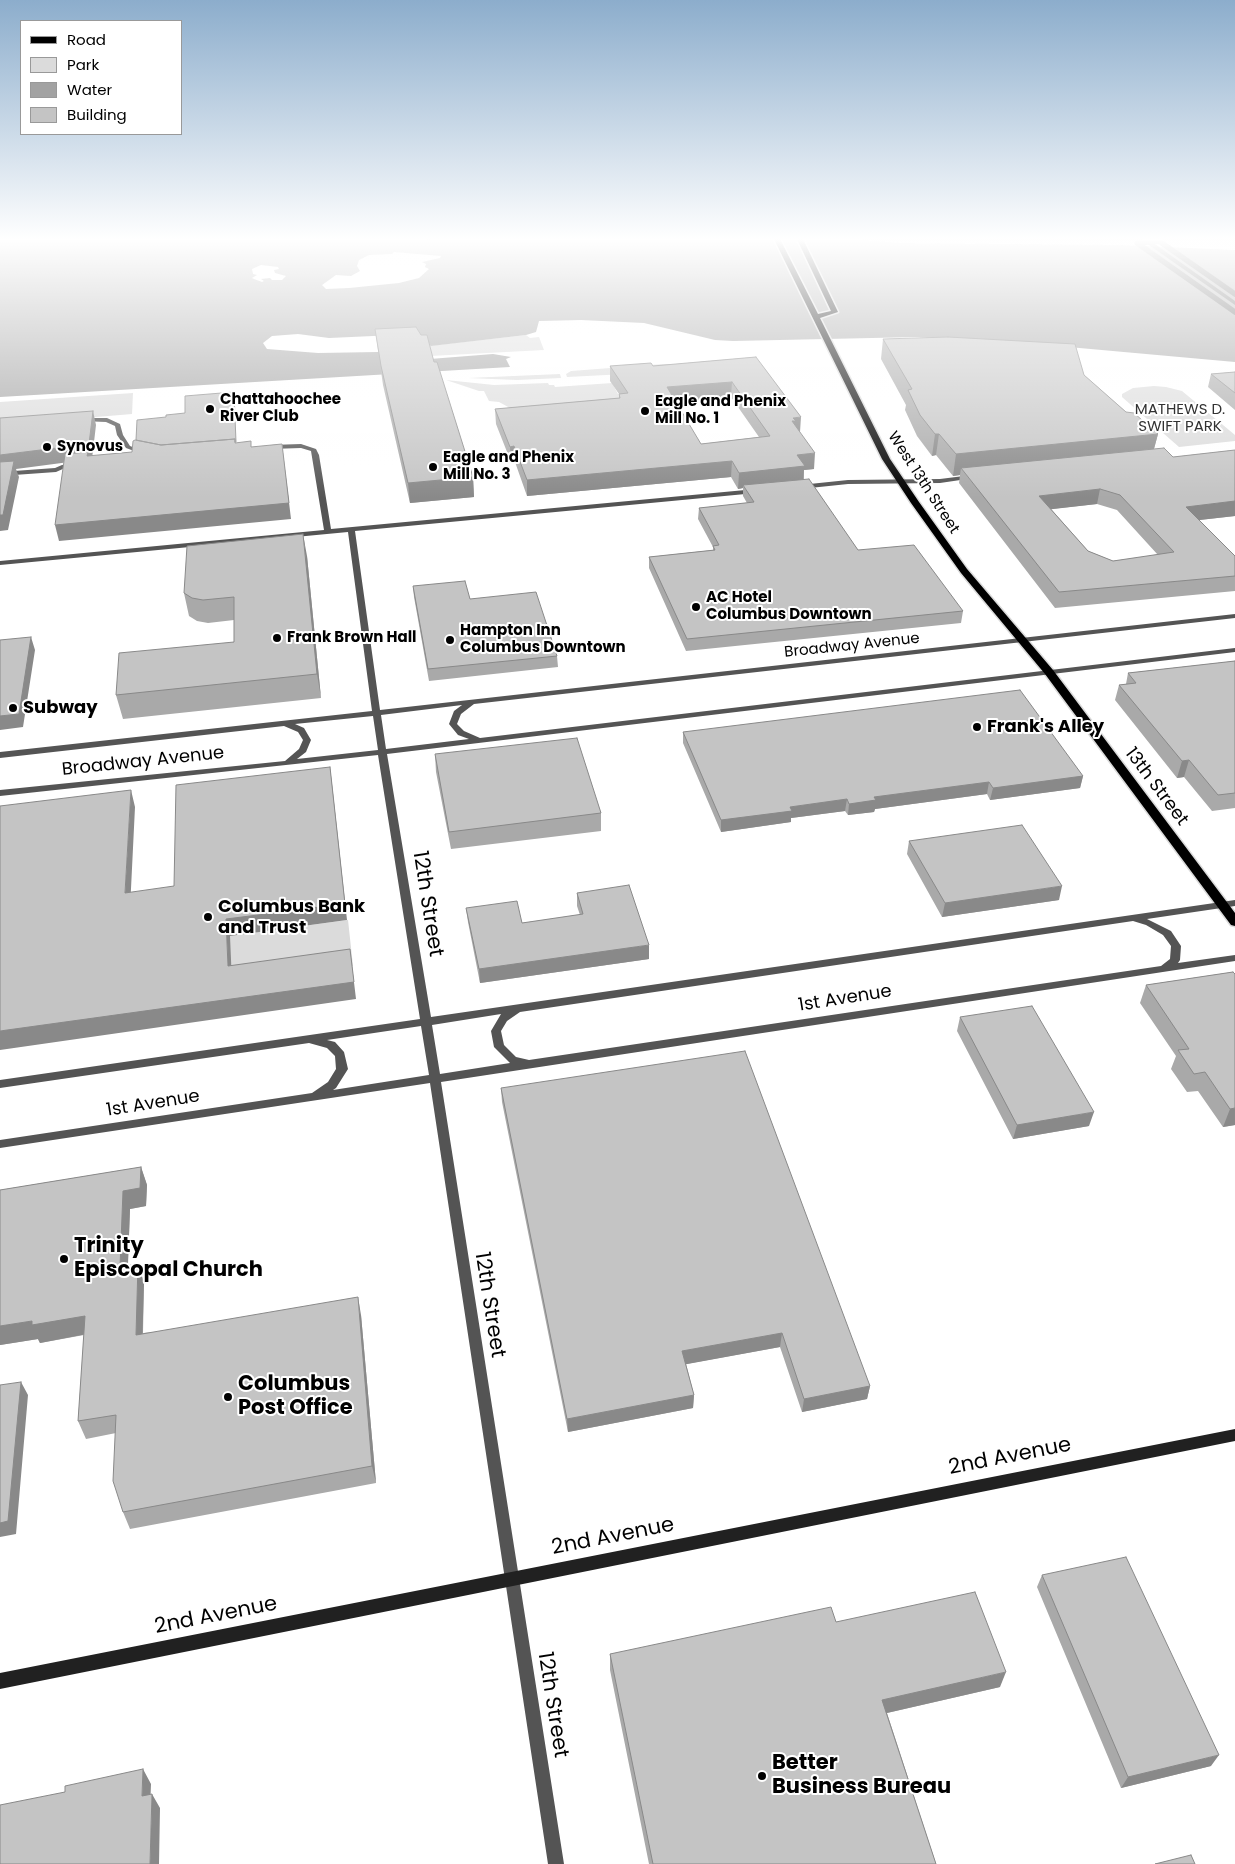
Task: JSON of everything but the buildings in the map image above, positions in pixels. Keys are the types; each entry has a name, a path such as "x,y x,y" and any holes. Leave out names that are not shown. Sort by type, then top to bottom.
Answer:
{"main road":[{"name":"West 13th Street","path":"819,324 886,459 964,572 1049,672"},
{"name":"13th Street","path":"1049,672 1235,922"},
{"name":"2nd Avenue","path":"0,1681 1235,1434"}],"street":[{"path":"78,421 98,420 114,423 118,425 120,435 128,447 156,455"},
{"path":"261,448 290,445 309,448 316,455 328,532"},
{"path":"129,454 137,451"},
{"path":"0,474 56,470 64,466 80,464"},
{"path":"788,488 848,482 940,481 978,477"},
{"path":"0,563 768,490"},
{"name":"12th Street","path":"351,530 376,713 426,1021 556,1864"},
{"name":"Broadway Avenue","path":"0,755 1235,616"},
{"name":"Broadway Avenue","path":"0,794 289,763 1235,650"},
{"path":"472,702 457,713 453,724 460,733 480,740"},
{"path":"285,723 301,730 307,740 303,750 289,763"},
{"name":"1st Avenue","path":"0,1084 1235,903"},
{"name":"1st Avenue","path":"1130,918 1149,923 1167,933 1176,946 1175,960 1164,968"},
{"name":"1st Avenue","path":"0,1144 1235,958"},
{"name":"1st Avenue","path":"520,1008 503,1018 496,1031 497,1039 499,1047 513,1060 531,1064"},
{"name":"1st Avenue","path":"308,1039 331,1045 340,1055 342,1069 332,1085 311,1097"}],"green space":[{"path":"526,335 530,338 539,337 544,350 430,356 419,347"},
{"path":"681,364 626,374 567,377 566,374 571,371"},
{"path":"560,374 561,378 517,380 468,378"},
{"path":"446,380 494,385 548,383 555,387 612,383 626,409 510,408 499,402 489,401 484,391"},
{"name":"MATHEWS D. SWIFT PARK","path":"1154,386 1182,391 1235,435 1235,441 1179,447 1122,397 1122,394 1133,388"},
{"path":"133,393 132,414 0,425 0,402"},
{"path":"348,920 353,966 232,983 231,964 169,944"}],"water":[{"path":"0,324 538,324 536,332 526,335 431,346 417,339 395,335 329,338 298,334 272,336 263,343 267,349 318,353 378,352 430,359 493,354 511,357 506,359 510,367 0,397"},
{"path":"648,324 1235,324 1235,362 1024,343 918,337 715,340"}],"place":[{"name":"Chattahoochee River Club","path":"210,409"},
{"name":"Eagle and Phenix Mill No. 1","path":"645,411"},
{"name":"Synovus","path":"47,447"},
{"name":"Eagle and Phenix Mill No. 3","path":"433,467"},
{"name":"AC Hotel Columbus Downtown","path":"696,607"},
{"name":"Frank Brown Hall","path":"277,638"},
{"name":"Hampton Inn Columbus Downtown","path":"450,640"},
{"name":"Subway","path":"13,708"},
{"name":"Frank's Alley","path":"977,727"},
{"name":"Columbus Bank and Trust","path":"208,917"},
{"name":"Trinity Episcopal Church","path":"64,1259"},
{"name":"Columbus Post Office","path":"228,1397"},
{"name":"Better Business Bureau","path":"762,1776"}]}
